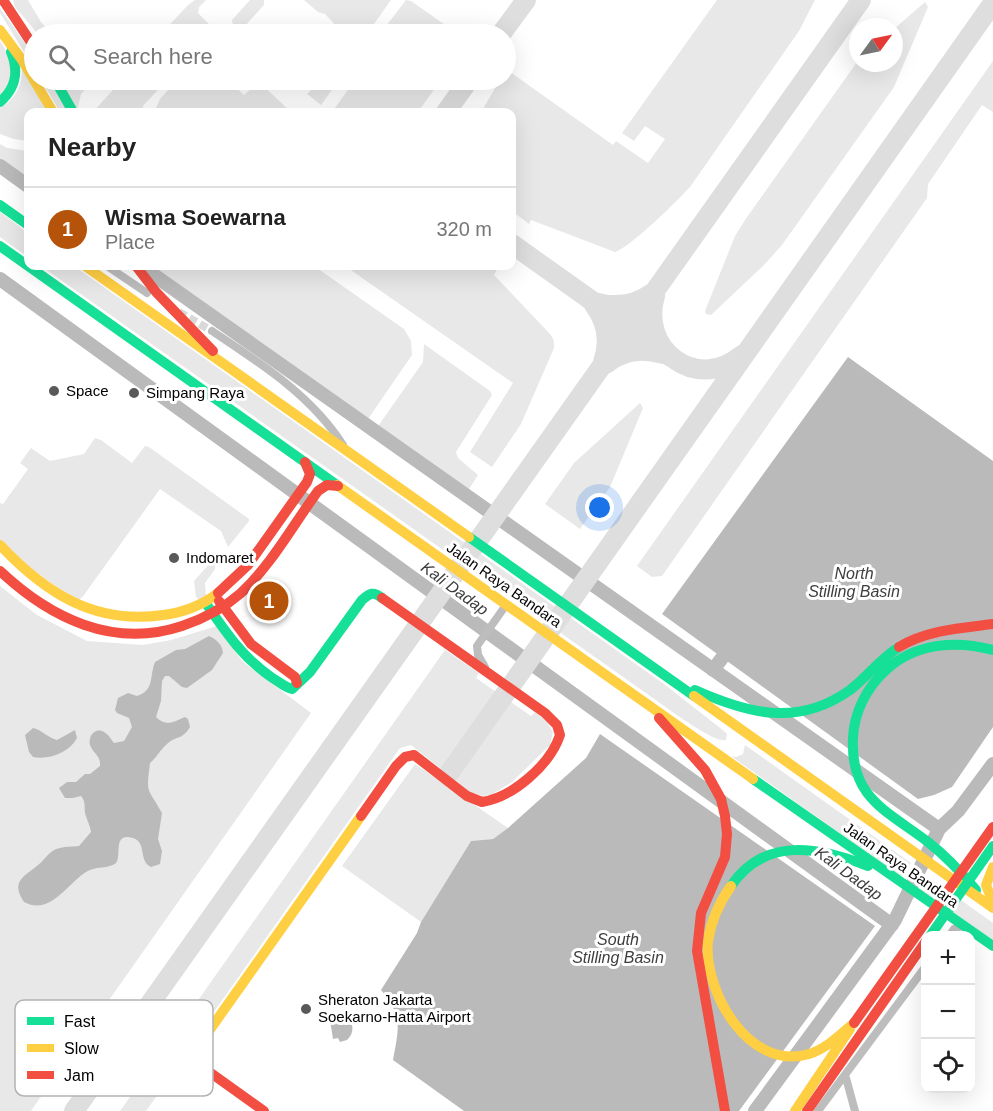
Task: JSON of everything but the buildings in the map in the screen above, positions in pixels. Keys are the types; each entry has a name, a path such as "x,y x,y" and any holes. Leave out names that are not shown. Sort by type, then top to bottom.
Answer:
{"main road":[{"path":"3,0 24,32"},
{"path":"0,30 14,59 16,75 10,92 0,102"},
{"path":"0,30 24,63"},
{"path":"40,90 51,108"},
{"path":"61,90 71,108"},
{"path":"0,205 24,221"},
{"name":"Jalan Raya Bandara","path":"0,246 24,263"},
{"name":"Jalan Raya Bandara","path":"34,270 915,894 993,946"},
{"name":"Jalan Raya Bandara","path":"91,270 988,902 993,908"},
{"path":"139,270 174,312 230,368"},
{"path":"145,270 149,281"},
{"path":"0,545 32,576 64,597 102,614 161,615 178,612 210,599 233,582 247,567 307,482 310,474 305,462"},
{"path":"0,571 21,590 54,611 86,627 110,633 135,634 170,630 213,613 243,591 318,491 327,485 338,486"},
{"path":"210,599 213,613 230,640 248,660 288,688 294,688 297,682 310,672 362,600 371,593 383,598 551,718 559,729 558,742 528,777 488,802 472,799 414,755 400,761 213,1026"},
{"path":"210,599 222,606 251,644 295,677 297,682"},
{"path":"665,675 725,703 780,715 814,709 842,695 884,657 907,643 926,635 993,624"},
{"path":"988,902 945,855 880,810 867,794 856,773 851,751 854,721 865,697 873,684 893,664 933,646 973,645 993,650"},
{"path":"646,703 710,777 720,793 726,818 726,853 719,876 705,902 698,926 697,942 697,958 725,1111"},
{"path":"807,1111 859,1026 993,827"},
{"path":"934,931 993,846"},
{"path":"859,1026 810,1053 794,1057 754,1044 723,1010 714,991 707,949 711,923 726,890 744,870 763,858 783,851 799,850 835,855 886,873"},
{"path":"988,902 985,884 993,867"},
{"path":"795,1111 921,947"},
{"path":"213,1075 264,1111"}],"street":[{"path":"113,270 147,293"},
{"path":"212,331 295,390 331,426 347,451"},
{"path":"491,675 478,655 477,646 506,605"},
{"path":"953,931 962,926"},
{"path":"818,1111 921,973"},
{"path":"846,1078 855,1111"}],"shaded area":[{"path":"13,0 28,0 43,24 29,24 15,7"},
{"path":"195,0 206,0 199,7 198,13 209,24 170,24"},
{"path":"250,0 264,0 264,5 247,24 233,24 232,20"},
{"path":"304,0 391,0 374,24 334,24 325,14 318,12"},
{"path":"406,0 411,1 444,24 388,24"},
{"path":"717,0 815,0 799,31 690,187 643,232 615,252 531,220 529,224 516,214 516,108 483,108 494,90 516,90 516,76 613,145 616,141 648,163 665,139 645,126 634,141 622,133"},
{"path":"925,2 928,7 903,66 903,21"},
{"path":"0,8 24,42 24,52 0,13"},
{"path":"0,41 9,56 12,75 0,96"},
{"path":"993,61 993,112 982,105 928,184 927,198 662,576 652,577 637,566"},
{"path":"22,68 24,90 34,90 45,108 24,108 24,140 0,134 0,108 17,91"},
{"path":"850,72 900,72 894,87 782,245 711,315 706,314 705,311 735,236"},
{"path":"47,90 55,90 66,108 58,108"},
{"path":"65,90 84,90 78,107 75,108"},
{"path":"113,90 158,90 143,108 97,108"},
{"path":"168,90 239,90 244,95 250,90 268,90 287,108 156,108"},
{"path":"311,90 332,90 321,105 307,94"},
{"path":"348,90 434,90 421,108 335,108"},
{"path":"0,144 7,148 24,150 24,181 0,164"},
{"path":"0,212 24,230 24,254 0,237"},
{"path":"47,270 80,270 664,684 724,731 727,734 726,740 711,736 677,715"},
{"path":"155,270 320,270 404,329 411,341 412,355 368,419"},
{"path":"351,270 497,270 494,275 551,335 554,348 521,424 492,467 470,452 513,383"},
{"path":"424,344 490,391 492,395 456,452 458,458 478,475 464,497 374,432 423,362"},
{"path":"640,403 643,408 610,487 580,529 545,504 574,463"},
{"path":"95,438 132,463 145,446 149,447 249,521 228,547 221,531 160,489 79,600 37,573 0,541 0,503 3,504 28,469 20,463 31,448 50,461 84,454"},
{"path":"210,563 215,565 215,569 205,583 206,597 201,601 196,597 194,581"},
{"path":"0,586 37,615 87,641 143,645 171,640 217,626 243,662 311,713 109,1000 15,1000 15,1096 42,1096 31,1111 0,1111"},
{"path":"445,650 479,673 476,678 531,716 535,712 547,722 553,732 550,745 512,782 491,795 483,796 470,792 411,745 400,748 213,1013 213,1000 198,1000"},
{"path":"745,745 911,863 901,877 731,756 736,757 743,754"},
{"path":"415,764 508,828 493,839 471,841 421,922 342,866"},
{"path":"928,877 941,886 933,898 920,890"},
{"path":"961,900 993,923 993,940 952,912"},
{"path":"131,1096 157,1096 146,1111 120,1111"}],"water":[{"name":"North Stilling Basin","path":"848,357 993,461 993,727 952,787 918,799 662,614"},
{"path":"209,636 219,643 223,653 212,670 187,688 182,687 169,676 165,676 162,681 161,701 156,717 167,723 185,717 190,727 184,734 167,744 150,763 149,790 162,813 158,839 162,851 160,864 151,867 147,864 137,840 122,838 118,860 113,865 86,872 50,902 33,905 24,902 18,889 20,880 53,851 62,847 79,846 91,832 81,796 65,798 59,788 67,782 76,782 100,766 99,759 90,745 91,736 101,731 107,734 114,743 124,741 132,727 129,718 115,710 118,698 128,693 137,696 143,693 149,687 155,662"},
{"path":"33,728 57,740 75,730 77,738 69,748 58,754 33,757 29,752 25,735"},
{"name":"South Stilling Basin","path":"600,734 875,926 739,1111 464,1111 393,1060 398,1023 393,1008 381,990 471,841 493,839 508,828 586,758"},
{"path":"344,1013 351,1023 352,1033 347,1040 340,1042 338,1038 333,1039 330,1020"}],"waterway":[{"name":"Kali Dadap","path":"0,166 24,183"},
{"name":"Kali Dadap","path":"147,270 939,829"},
{"name":"Kali Dadap","path":"0,279 892,925"},
{"name":"Kali Dadap","path":"713,670 722,658"},
{"name":"Kali Dadap","path":"755,1111 895,920 939,829 958,811 993,764"}],"taxiway":[{"path":"508,24 526,0"},
{"path":"153,1000 861,0"},
{"path":"450,772 993,3"},
{"path":"449,108 462,90"},
{"path":"516,247 671,357"},
{"path":"594,302 624,305 638,301 652,293"},
{"path":"655,296 652,316 656,333 664,348 676,360 690,367 707,369 725,366 742,355"},
{"path":"594,305 602,318 606,332 603,362"},
{"path":"606,364 626,353 648,351 663,354"},
{"path":"74,1111 85,1096"}],"tunnel":[{"path":"179,312 212,331"}],"traffic: fast":[{"path":"0,102 13,85 15,66 11,52"},
{"path":"61,90 71,108"},
{"path":"0,205 24,222"},
{"path":"0,246 24,263"},
{"path":"34,270 337,485"},
{"path":"469,537 694,696"},
{"path":"205,602 251,661 271,677 292,689 310,672 362,600 372,594 382,598"},
{"path":"976,890 941,853 885,811 864,789 854,758 853,738 856,719 867,692 879,677 897,661 910,654 936,646 965,645 993,650"},
{"path":"695,690 754,710 792,713 811,709 831,702 850,690 899,647"},
{"path":"753,779 993,946"},
{"path":"934,931 993,846"},
{"path":"731,886 745,870 760,859 794,850 831,854 868,866"}],"traffic: slow":[{"path":"0,30 24,63"},
{"path":"40,90 51,108"},
{"path":"91,270 469,537"},
{"path":"337,485 753,779"},
{"path":"0,545 35,578 53,591 93,610 115,615 138,617 170,614 199,605 218,593"},
{"path":"694,696 993,908"},
{"path":"213,1025 361,816"},
{"path":"993,867 986,885 993,903"},
{"path":"731,886 713,919 708,941 708,961 713,982 734,1023 749,1039 767,1051 787,1056 809,1054 821,1049 854,1023"},
{"path":"795,1111 850,1029"}],"traffic: jam":[{"path":"3,0 24,32"},
{"path":"139,270 156,292 213,351"},
{"path":"218,593 248,565 307,482 310,474 305,462"},
{"path":"0,571 40,603 84,625 131,634 156,632 182,626 228,604 241,593 272,557 318,491 327,485 338,486"},
{"path":"361,816 396,766 405,757 414,755 467,796 482,802 506,794 529,778 548,757 560,735 557,725 545,713 382,598"},
{"path":"219,601 251,644 295,677 297,683"},
{"path":"899,647 933,633 993,624"},
{"path":"659,718 705,770 721,799 725,816 727,834 725,857 701,913 697,951 725,1111"},
{"path":"854,1023 993,827"},
{"path":"807,1111 921,948"},
{"path":"213,1075 264,1111"}],"place":[{"name":"Space","path":"54,391"},
{"name":"Simpang Raya","path":"134,393"},
{"name":"Indomaret","path":"174,558"},
{"name":"Wisma Soewarna","path":"269,601"},
{"name":"Sheraton Jakarta Soekarno-Hatta Airport","path":"306,1009"}]}
